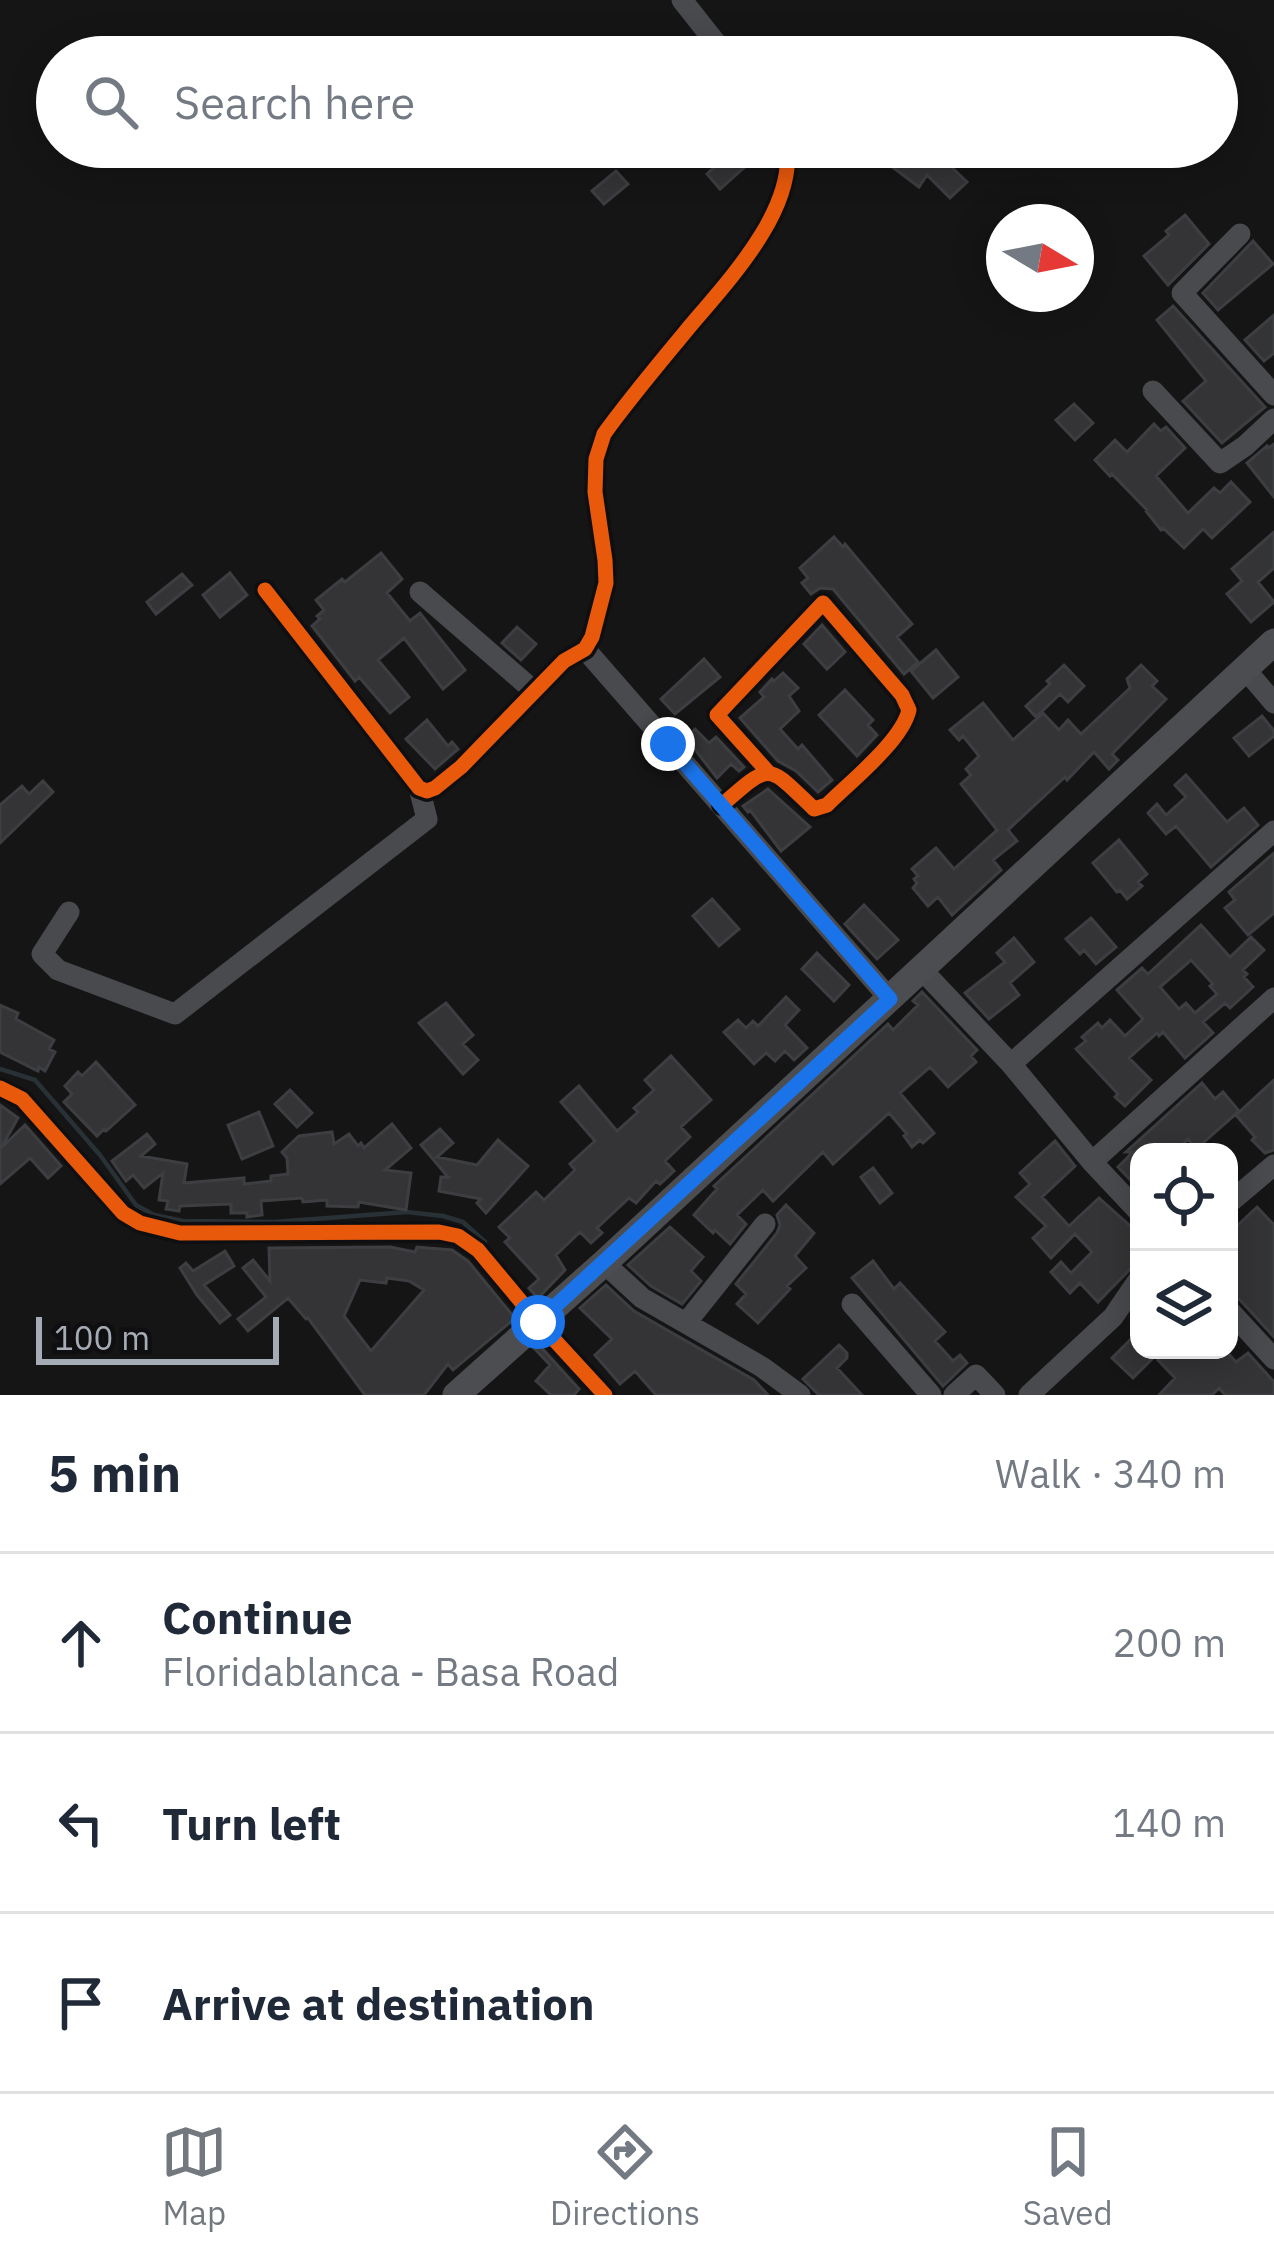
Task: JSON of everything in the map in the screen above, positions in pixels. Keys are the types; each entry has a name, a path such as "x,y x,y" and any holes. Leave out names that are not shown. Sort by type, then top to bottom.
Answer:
{"main road":[{"path":"456,1395 1274,642"}],"street":[{"path":"682,0 710,36"},
{"path":"419,788 435,788 460,767 592,638 606,583 595,492 596,459 604,434 750,254 788,168"},
{"path":"1240,234 1182,293 1274,395"},
{"path":"1153,391 1220,464 1274,419"},
{"path":"69,912 42,954 58,970 175,1014 427,819 419,788 265,590"},
{"path":"420,592 535,692"},
{"path":"722,805 750,778 769,772 778,774 814,808 827,806 907,720 910,710 902,695 823,603 717,716 769,772"},
{"path":"585,649 890,999"},
{"path":"1245,669 1274,703"},
{"path":"1011,1064 1274,831"},
{"path":"922,970 1011,1064 1130,1202"},
{"path":"1092,1162 1274,998"},
{"path":"0,1088 22,1100 107,1198 140,1223 180,1233 410,1231 458,1236 544,1317 605,1395"},
{"path":"1238,1197 1272,1172"},
{"path":"686,1323 765,1223"},
{"path":"604,1263 642,1298 762,1367 800,1395"},
{"path":"1029,1395 1112,1317 1130,1292"},
{"path":"852,1304 931,1395"},
{"path":"1238,1320 1274,1359"},
{"path":"954,1395 976,1375 995,1395"}],"building":[{"path":"714,168 744,168 720,189 707,174"},
{"path":"894,168 952,168 967,182 950,198 927,175 919,187"},
{"path":"616,171 628,184 604,204 592,191"},
{"path":"1185,215 1209,244 1168,285 1144,256"},
{"path":"1253,241 1273,264 1218,310 1203,293"},
{"path":"1173,306 1265,407 1222,443 1183,401 1206,381 1157,320"},
{"path":"1274,315 1274,353 1264,361 1245,340"},
{"path":"1074,404 1093,423 1075,440 1056,420"},
{"path":"1154,424 1161,431 1166,427 1185,448 1156,476 1188,513 1214,488 1220,493 1231,482 1250,502 1212,538 1203,529 1184,548 1095,460 1115,440 1127,452"},
{"path":"1274,444 1274,497 1247,463"},
{"path":"1274,532 1274,568 1258,582 1274,602 1251,622 1227,594 1242,581 1232,569"},
{"path":"834,537 912,624 897,637 918,662 904,674 833,589 820,588 811,594 802,583 808,578 800,568"},
{"path":"381,553 402,579 387,593 410,621 420,613 465,670 443,689 404,638 378,660 409,697 390,713 359,677 355,681 312,626 324,610 316,600"},
{"path":"230,573 247,595 220,617 203,595"},
{"path":"182,574 192,585 156,614 147,602"},
{"path":"822,625 845,652 827,669 804,644"},
{"path":"517,627 536,644 521,660 502,643"},
{"path":"936,650 958,677 933,698 911,671"},
{"path":"704,659 720,677 675,714 661,699"},
{"path":"1064,665 1084,686 1068,702 1060,694 1036,717 1026,706"},
{"path":"1141,665 1166,699 1112,754 1118,760 1109,769 1094,752 1008,830 1017,841 993,860 1001,870 952,915 938,897 928,906 913,888 918,876 912,869 936,848 954,869 997,830 961,784 971,775 966,769 979,756 963,736 959,740 950,730 983,703 1013,740 1043,713 1059,730 1068,720 1081,734 1130,688 1127,679"},
{"path":"783,673 798,688 789,696 799,711 780,729 798,749 802,745 832,780 818,792 778,761 740,718 764,697 760,692 772,679"},
{"path":"845,690 873,720 868,725 877,735 857,756 819,715"},
{"path":"1262,716 1274,736 1249,756 1234,738"},
{"path":"427,720 448,746 452,742 458,749 435,769 406,739"},
{"path":"695,729 709,743 716,737 744,767 739,771 731,764 717,778 686,738"},
{"path":"1186,775 1227,822 1244,808 1258,825 1211,867 1176,826 1166,834 1148,813 1157,804 1166,815 1186,797 1175,785"},
{"path":"43,781 53,792 0,843 0,805 22,786 29,794"},
{"path":"768,789 810,827 781,851 743,806"},
{"path":"1119,840 1147,874 1127,899 1093,863"},
{"path":"1274,853 1274,913 1248,935 1225,908 1235,900 1229,892"},
{"path":"712,899 739,929 719,946 693,916"},
{"path":"864,905 898,940 877,959 845,924"},
{"path":"1091,918 1116,947 1096,964 1066,939"},
{"path":"1201,925 1230,957 1251,937 1264,950 1243,970 1253,987 1230,1008 1225,1003 1203,1022 1213,1033 1185,1058 1163,1032 1129,1058 1151,1080 1125,1106 1076,1049 1098,1023 1102,1028 1110,1020 1125,1036 1143,1019 1117,990 1142,968 1148,974","holes":["1191,960 1217,994 1195,1013 1186,1003 1179,1009 1160,987"]},
{"path":"1014,938 1034,962 1010,983 1019,995 989,1019 965,993 1005,962 997,953"},
{"path":"817,953 849,985 834,1001 802,969"},
{"path":"922,992 977,1050 971,1056 976,1062 948,1087 930,1067 900,1093 934,1133 912,1147 889,1113 833,1164 823,1152 773,1201 763,1190 737,1215 746,1224 730,1244 715,1230 713,1233 694,1215 717,1189 714,1186 888,1024 893,1030 918,1005 913,1001"},
{"path":"786,997 799,1010 785,1025 807,1048 794,1060 785,1051 775,1061 766,1053 754,1064 724,1032 738,1020 746,1028 753,1021 758,1026"},
{"path":"446,1003 473,1035 463,1044 478,1060 463,1074 419,1023"},
{"path":"0,1005 54,1040 49,1049 55,1052 45,1071 0,1052"},
{"path":"671,1056 711,1100 681,1127 690,1137 665,1161 674,1171 660,1184 656,1181 636,1203 629,1198 597,1228 602,1233 591,1243 580,1232 556,1255 565,1270 538,1298 529,1288 539,1279 505,1242 510,1238 499,1227 536,1192 544,1200 575,1170 570,1164 595,1141 561,1102 579,1086 617,1131 654,1090 645,1080"},
{"path":"96,1062 135,1105 97,1136 64,1102 72,1094 65,1086"},
{"path":"1274,1080 1274,1150 1265,1153 1236,1115"},
{"path":"1202,1083 1215,1099 1223,1092 1239,1111 1203,1143 1188,1139 1184,1143 1136,1143"},
{"path":"290,1090 312,1113 297,1127 275,1104"},
{"path":"0,1105 18,1118 1,1148 25,1125 61,1166 48,1178 30,1158 0,1184"},
{"path":"259,1112 273,1146 242,1159 228,1125"},
{"path":"392,1124 411,1148 385,1170 411,1173 406,1210 359,1202 358,1207 327,1206 327,1200 303,1202 302,1198 261,1201 262,1215 247,1217 247,1213 231,1213 231,1204 166,1209 168,1201 159,1200 163,1173 144,1188 133,1175 126,1181 112,1161 147,1134 155,1144 141,1156 187,1164 184,1183 244,1178 244,1184 271,1181 271,1176 288,1174 282,1152 299,1136 332,1132 334,1144 349,1134 364,1148"},
{"path":"440,1129 453,1143 437,1157 477,1165 498,1140 528,1166 486,1213 477,1203 481,1199 439,1191 441,1177 448,1177 421,1145"},
{"path":"1055,1141 1075,1166 1042,1197 1069,1226 1099,1198 1130,1226 1130,1269 1098,1302 1080,1283 1070,1293 1051,1272 1061,1262 1071,1273 1092,1252 1075,1234 1051,1258 1033,1238 1046,1226 1016,1197 1030,1184 1020,1173"},
{"path":"1130,1155 1130,1180 1118,1167"},
{"path":"873,1168 892,1193 880,1203 861,1177"},
{"path":"786,1205 814,1233 795,1256 806,1268 758,1323 737,1304 746,1294 736,1284 777,1233 777,1215"},
{"path":"1257,1207 1274,1225 1274,1337 1238,1299 1238,1225"},
{"path":"670,1227 703,1257 691,1271 701,1281 682,1304 628,1265"},
{"path":"269,1248 452,1250 468,1261 514,1319 453,1370 448,1364 424,1395 365,1395 288,1298 248,1331 238,1319 266,1297 243,1268 253,1260 270,1281","holes":["360,1280 409,1281 424,1290 371,1351 344,1316"]},
{"path":"225,1251 234,1266 204,1285 230,1315 220,1323 180,1268 186,1263 193,1271"},
{"path":"873,1261 894,1289 900,1283 945,1332 935,1341 953,1361 960,1355 967,1363 943,1386 852,1278"},
{"path":"606,1285 634,1311 754,1380 768,1395 656,1395 635,1371 620,1384 595,1355 612,1339 580,1308"},
{"path":"1130,1340 1130,1359 1152,1359 1133,1378 1112,1358"},
{"path":"539,1345 579,1389 574,1395 551,1395 536,1381 550,1365 535,1349"},
{"path":"839,1345 847,1358 837,1368 862,1395 819,1395 803,1379"},
{"path":"1248,1353 1274,1382 1274,1395 1225,1395 1219,1388 1212,1395 1159,1395 1175,1378 1158,1360 1236,1362"}],"waterway":[{"path":"0,1069 35,1080 136,1205 154,1215 183,1221 274,1222 407,1212 463,1222 485,1242"}],"cycle path":[{"path":"265,590 419,788 435,788 461,767 592,637 606,583 595,492 596,459 604,434 754,246 780,197 787,168"},
{"path":"722,805 751,781 769,774 787,783 814,809 827,805 886,748 904,722 909,710 902,695 823,603 717,715 768,772"},
{"path":"0,1088 22,1099 123,1213 140,1223 180,1233 439,1232 458,1236 478,1250 605,1395"}],"route":[{"path":"538,1322 890,999 668,744"}]}
